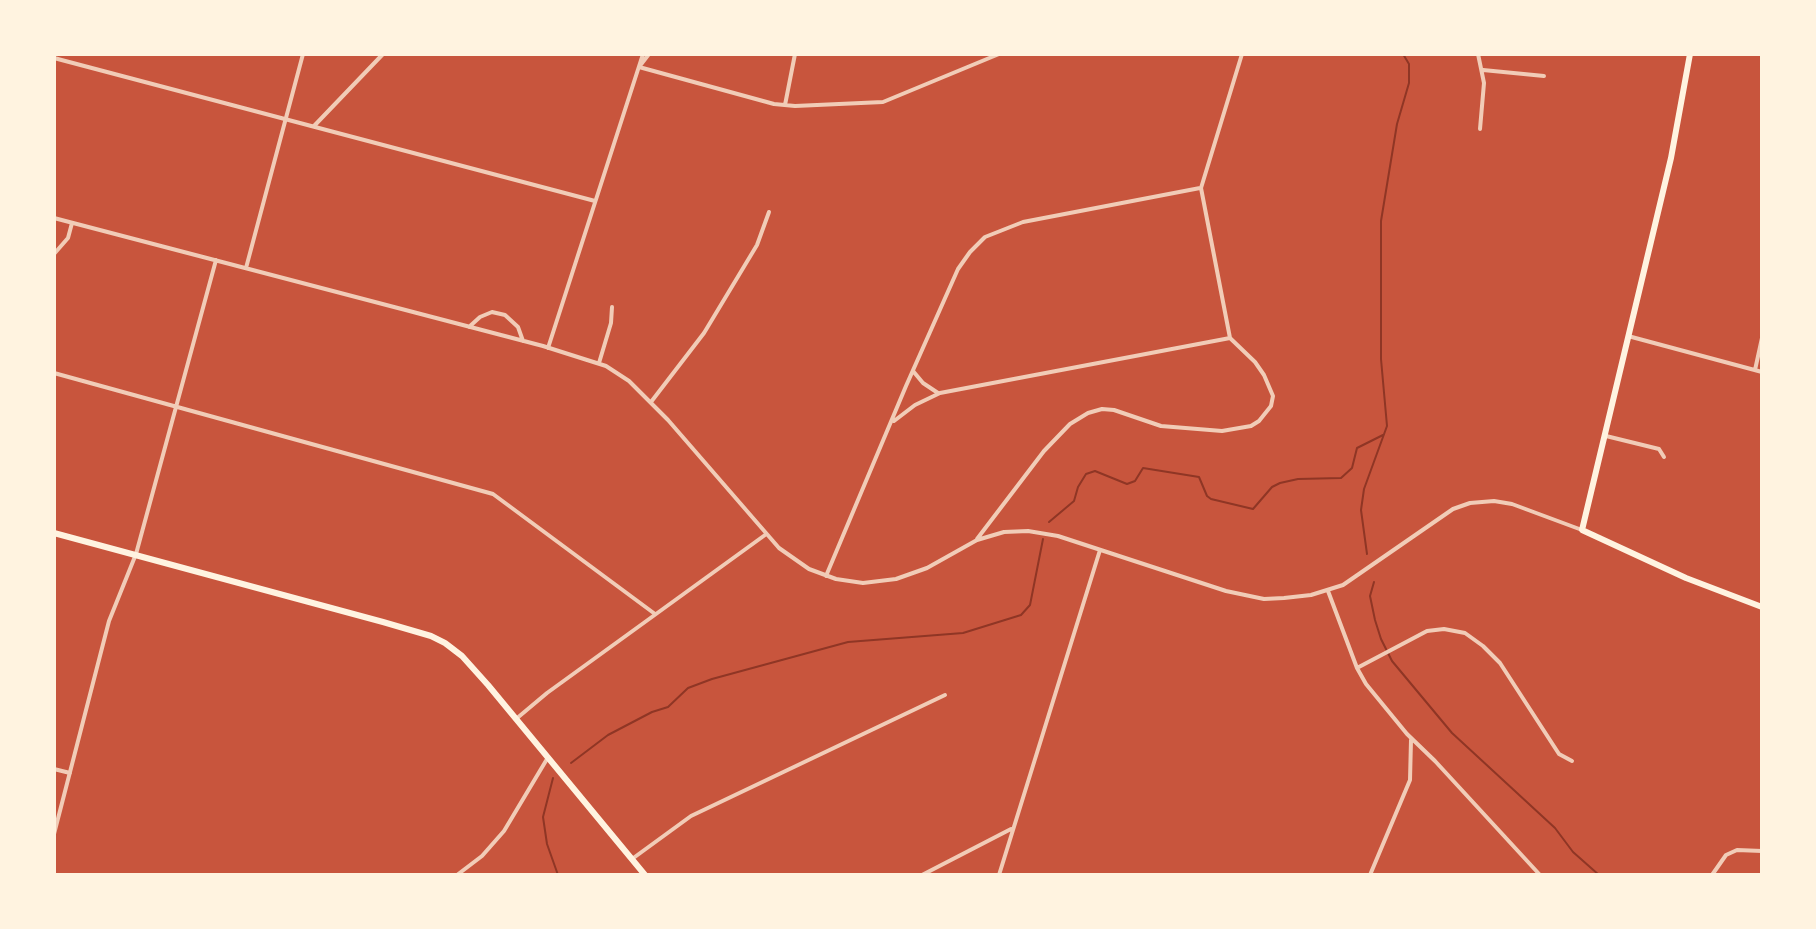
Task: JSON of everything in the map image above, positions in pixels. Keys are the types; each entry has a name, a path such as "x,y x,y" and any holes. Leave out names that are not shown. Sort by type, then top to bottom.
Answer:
{"main road":[{"path":"1690,54 1671,158 1582,530 1686,578 1762,607"},
{"path":"54,533 383,622 431,636 450,646 549,757 645,875"}],"street":[{"path":"246,268 303,54"},
{"path":"314,126 383,54"},
{"path":"548,348 639,67 646,54"},
{"path":"785,105 795,54"},
{"path":"639,67 785,105 883,102 999,54"},
{"path":"977,540 1044,451 1079,418 1102,409 1176,429 1242,429 1259,421 1271,406 1273,396 1255,362 1230,338 1201,188 1242,54"},
{"path":"1478,54 1483,70 1484,96 1480,129"},
{"path":"54,58 595,201"},
{"path":"1483,70 1544,76"},
{"path":"826,576 958,269 979,243 1009,227 1033,219 1201,188"},
{"path":"651,402 704,333 757,245 769,212"},
{"path":"54,218 599,363 629,381 651,402 766,535 793,559 826,576 863,583 896,579 927,568 977,540 1004,532 1028,531 1058,536 1245,596 1284,598 1328,591 1355,579 1453,509 1470,503 1494,501 1512,504 1582,530"},
{"path":"54,254 68,238 72,223"},
{"path":"54,834 109,621 136,554 216,260"},
{"path":"599,363 612,307"},
{"path":"469,327 492,312 505,315 518,327 523,341"},
{"path":"1628,336 1762,372"},
{"path":"892,423 915,405 940,393 1230,338"},
{"path":"1755,370 1762,338"},
{"path":"913,371 923,383 940,393"},
{"path":"54,373 493,494 655,614"},
{"path":"1606,436 1659,449 1664,457"},
{"path":"516,719 547,693 766,535"},
{"path":"999,875 1100,550"},
{"path":"1328,591 1364,682 1410,737 1540,875"},
{"path":"1357,668 1427,631 1444,629 1465,633 1493,655 1559,754 1572,761"},
{"path":"632,859 691,816 945,695"},
{"path":"1370,875 1410,780 1410,737"},
{"path":"457,875 494,844 549,757"},
{"path":"54,769 70,773"},
{"path":"922,875 1013,828"},
{"path":"1712,875 1726,855 1737,850 1762,851"}],"waterway":[{"path":"1367,554 1361,510 1364,489 1387,426 1381,359 1381,221 1397,124 1409,83 1409,64 1403,54"},
{"path":"1049,522 1074,501 1086,474 1095,471 1127,484 1135,481 1143,468 1199,477 1211,499 1253,509 1272,487 1280,483 1298,479 1341,478 1352,468 1357,448 1383,435"},
{"path":"571,763 608,735 668,707 688,688 712,679 848,642 963,633 1021,615 1030,605 1043,539"},
{"path":"1374,582 1370,596 1375,620 1392,661 1452,733 1555,828 1573,852 1599,875"},
{"path":"553,778 543,817 547,844 558,875"}]}
